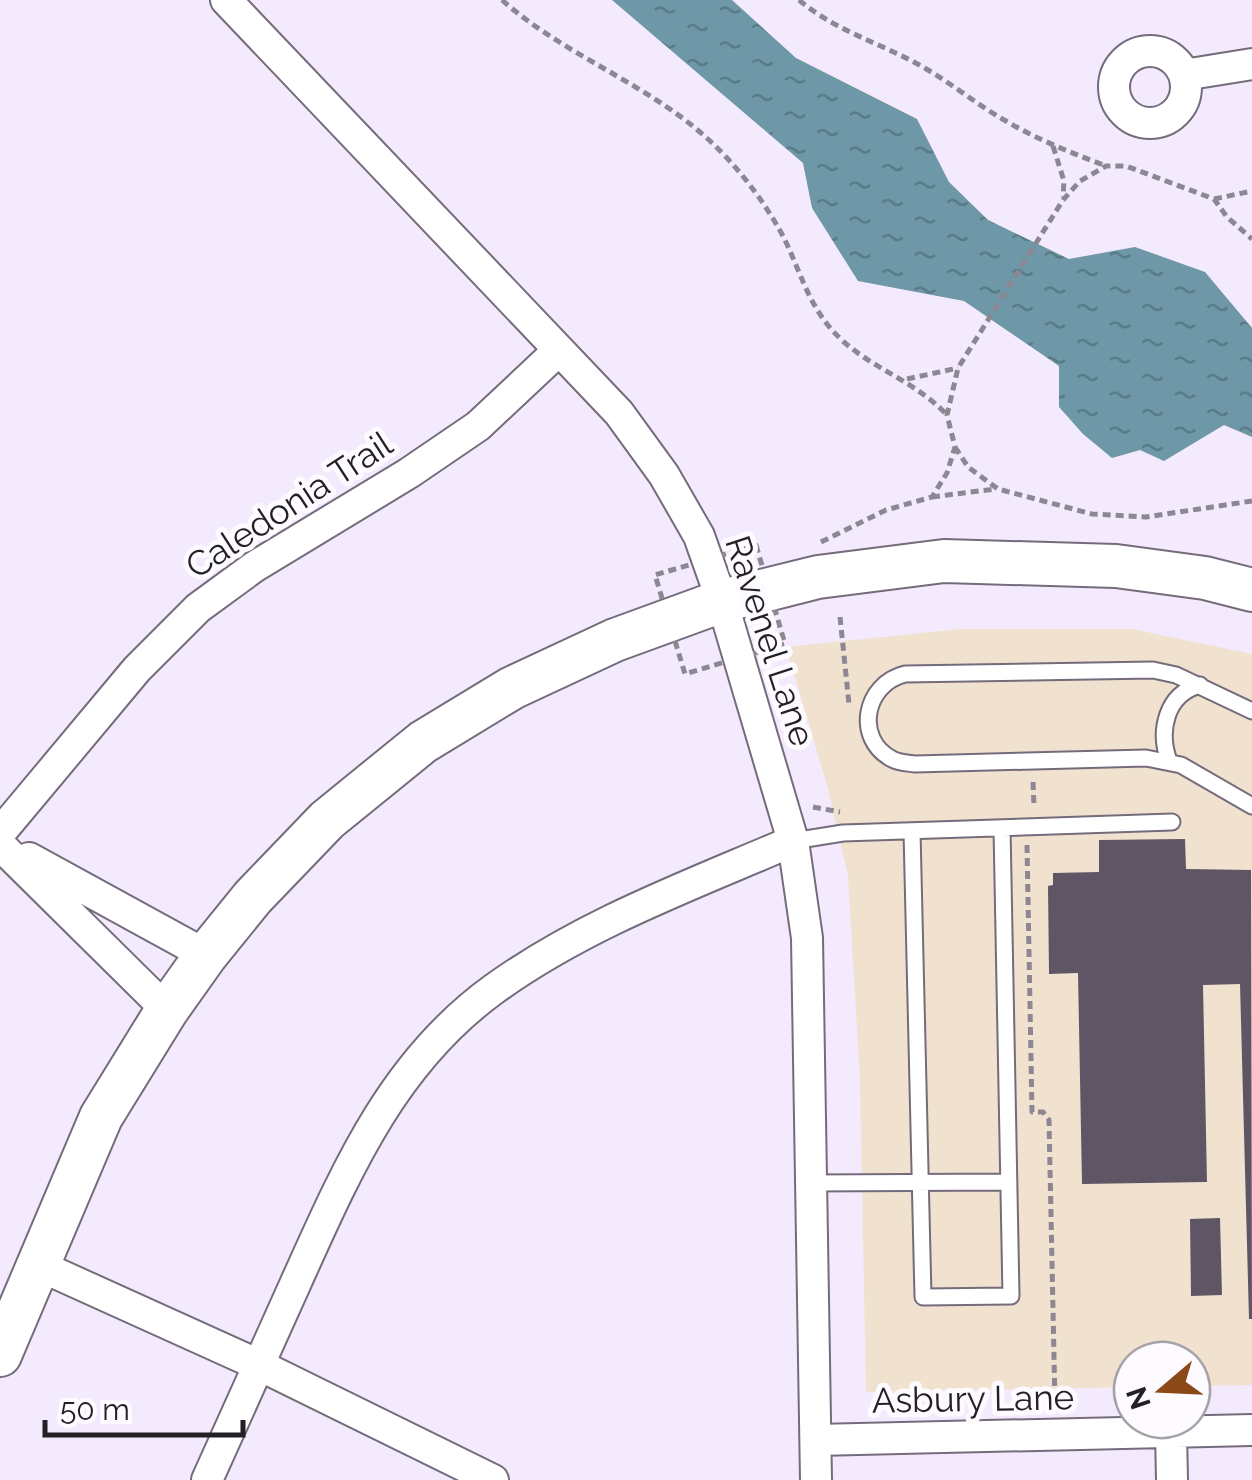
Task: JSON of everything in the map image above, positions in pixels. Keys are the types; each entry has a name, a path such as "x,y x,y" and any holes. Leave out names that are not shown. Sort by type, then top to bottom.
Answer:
{"street":[{"name":"Ravenel Lane","path":"226,0 619,413 664,475 699,536 793,842 806,938 816,1480"},
{"path":"1184,75 1252,64"},
{"name":"Caledonia Trail","path":"0,833 137,669 198,608 254,567 478,426 558,350"},
{"path":"0,1355 102,1117 167,1010 252,897 327,820 423,742 529,680 614,640 722,602 818,577 944,561 1116,566 1206,578 1252,590"},
{"path":"207,1480 352,1159 391,1094 430,1046 492,990 561,946 650,902 793,842"},
{"path":"0,843 206,955"},
{"path":"0,843 167,1010"},
{"path":"40,1266 259,1365 493,1480"},
{"name":"Asbury Lane","path":"1212,1431 1252,1430"},
{"name":"Asbury Lane","path":"816,1440 1112,1433"},
{"path":"1171,1440 1172,1480"}],"lane":[{"path":"1252,711 1176,674 1153,670 905,674 887,678 868,708 873,737 884,754 895,761 916,764 1126,756 1170,761 1252,806"},
{"path":"1170,761 1163,732 1167,715 1175,700 1188,688 1200,684"},
{"path":"793,842 843,834 1172,822"},
{"path":"912,831 923,1296 1011,1296 1002,828"},
{"path":"811,1183 1010,1182"}],"path":[{"path":"502,0 556,40 676,110 713,144 765,206 812,303 830,328 857,355 904,379 946,415"},
{"path":"799,0 836,27 926,69 1053,146 1106,166 1126,166 1214,200 1252,239"},
{"path":"1053,146 1064,181 1063,200"},
{"path":"1106,166 1080,181 1063,200 958,368 946,415 954,446 968,467 998,489 1092,514 1146,517 1252,502"},
{"path":"1214,200 1252,191"},
{"path":"904,379 958,368"},
{"path":"932,497 948,473 954,446"},
{"path":"805,546 886,510 932,497 998,489"},
{"path":"760,559 774,555"},
{"path":"1026,827 1032,1112 1043,1112 1049,1120 1055,1404"}],"shaded area":[{"path":"960,629 1132,629 1252,654 1252,1385 1212,1386 1212,1340 1112,1340 1112,1387 866,1392 860,1079 848,876 828,789 786,647"}],"water":[{"path":"612,0 732,0 796,58 917,119 949,182 988,220 1069,259 1135,247 1205,272 1252,328 1252,437 1224,425 1164,461 1140,450 1112,458 1059,407 1059,366 964,301 858,281 812,208 803,163"}],"building":[{"path":"1185,839 1186,869 1251,870 1252,1319 1240,984 1203,985 1207,1182 1082,1184 1078,973 1049,974 1048,886 1053,885 1053,873 1099,872 1099,840"},
{"path":"1220,1218 1222,1295 1191,1296 1190,1219"}]}
